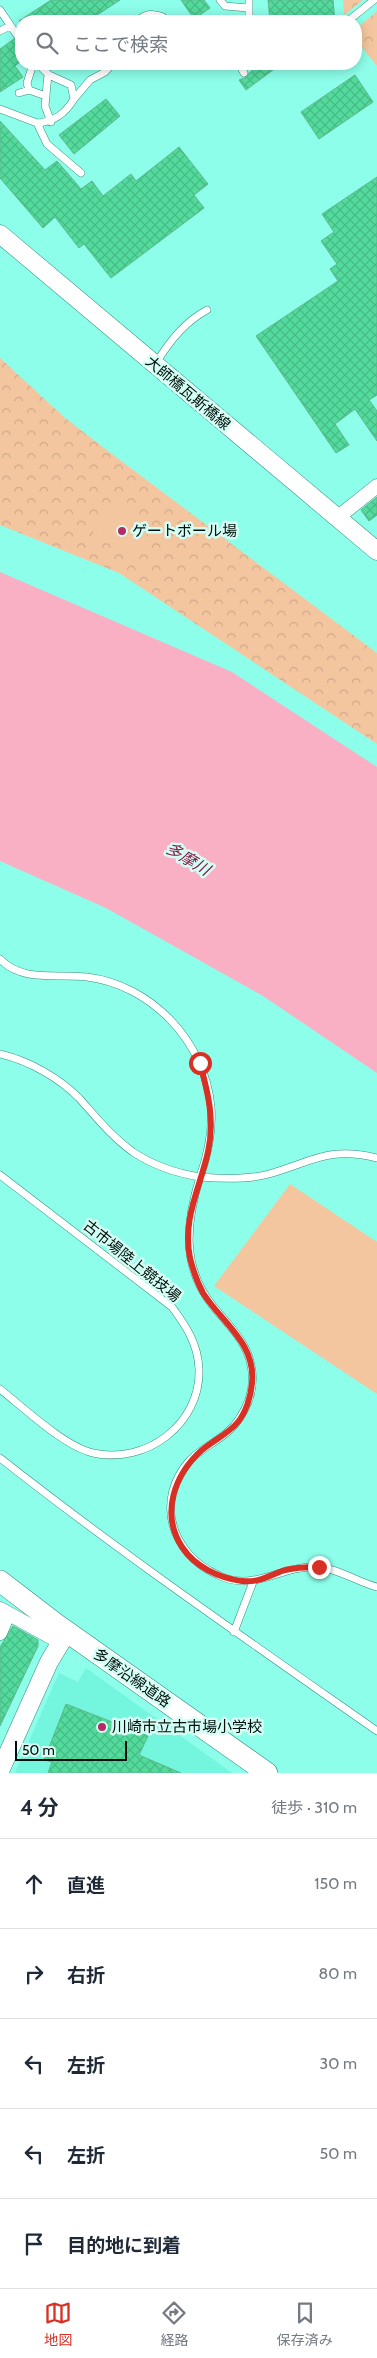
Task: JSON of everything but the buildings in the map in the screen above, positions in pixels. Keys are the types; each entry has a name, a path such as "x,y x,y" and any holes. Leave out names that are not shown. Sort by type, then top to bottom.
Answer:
{"main road":[{"name":"多摩沿線道路","path":"0,1581 63,1637 267,1773"}],"street":[{"name":"大師橋瓦斯橋線","path":"0,234 377,551"},
{"path":"337,518 377,486"},
{"path":"0,1633 4,1612 63,1637 48,1662 5,1749 0,1771"}],"lane":[{"path":"220,0 225,6 248,8"},
{"path":"249,0 249,15"},
{"path":"355,15 374,0"},
{"path":"0,10 15,33"},
{"path":"0,31 10,26"},
{"path":"29,90 27,83 31,70"},
{"path":"44,70 48,74 71,85 74,99"},
{"path":"0,109 36,123 51,122 68,110 74,99 90,80 107,70"},
{"path":"48,74 45,87 45,106 51,122"},
{"path":"19,93 29,90 46,96"},
{"path":"36,123 47,144 82,173"},
{"path":"155,365 164,350 192,318 207,310"},
{"path":"0,959 21,972 37,976 86,977 122,986 151,1002 176,1025 200,1063 211,1105 210,1138 191,1206 188,1241 193,1270 203,1292 238,1334 251,1365 252,1380 251,1393 239,1421 190,1460 182,1471 172,1499 172,1516 180,1544 192,1559 221,1577 253,1582 285,1570 305,1566 319,1567 377,1587"},
{"path":"0,1054 40,1069 66,1087 117,1139 140,1156 167,1170 200,1177 253,1177 269,1174 318,1156 354,1154 377,1158"},
{"name":"古市場陸上競技場","path":"0,1175 172,1307 187,1328 196,1349 199,1369 197,1391 188,1413 174,1429 164,1439 150,1447 116,1455 94,1453 74,1446 0,1389"},
{"path":"0,1458 55,1501 234,1632 377,1731"},
{"path":"234,1632 253,1582"}],"shaded area":[{"name":"川崎市立古市場小学校","path":"86,1668 232,1773 15,1773 59,1673 78,1682"}],"green space":[{"path":"343,0 363,0 344,15"},
{"path":"377,11 377,66 362,47 362,24"},
{"path":"0,358 64,417 377,653 377,744 119,573 0,525"},
{"name":"ゲートボール場","path":"113,504 151,529 132,558 93,533"},
{"path":"290,1184 377,1242 377,1394 214,1286"}],"water":[{"name":"多摩川","path":"0,572 232,672 377,767 377,1073 263,996 106,908 0,861"}],"place":[{"name":"ゲートボール場","path":"122,531"},
{"name":"川崎市立古市場小学校","path":"102,1727"}],"route":[{"path":"200,1063 211,1105 211,1124 208,1153 191,1206 188,1226 190,1255 193,1270 203,1292 212,1306 238,1334 246,1349 251,1365 252,1380 251,1393 239,1421 190,1460 182,1471 172,1499 174,1529 180,1544 188,1555 209,1572 221,1577 253,1582 285,1570 305,1566 319,1567"}]}
